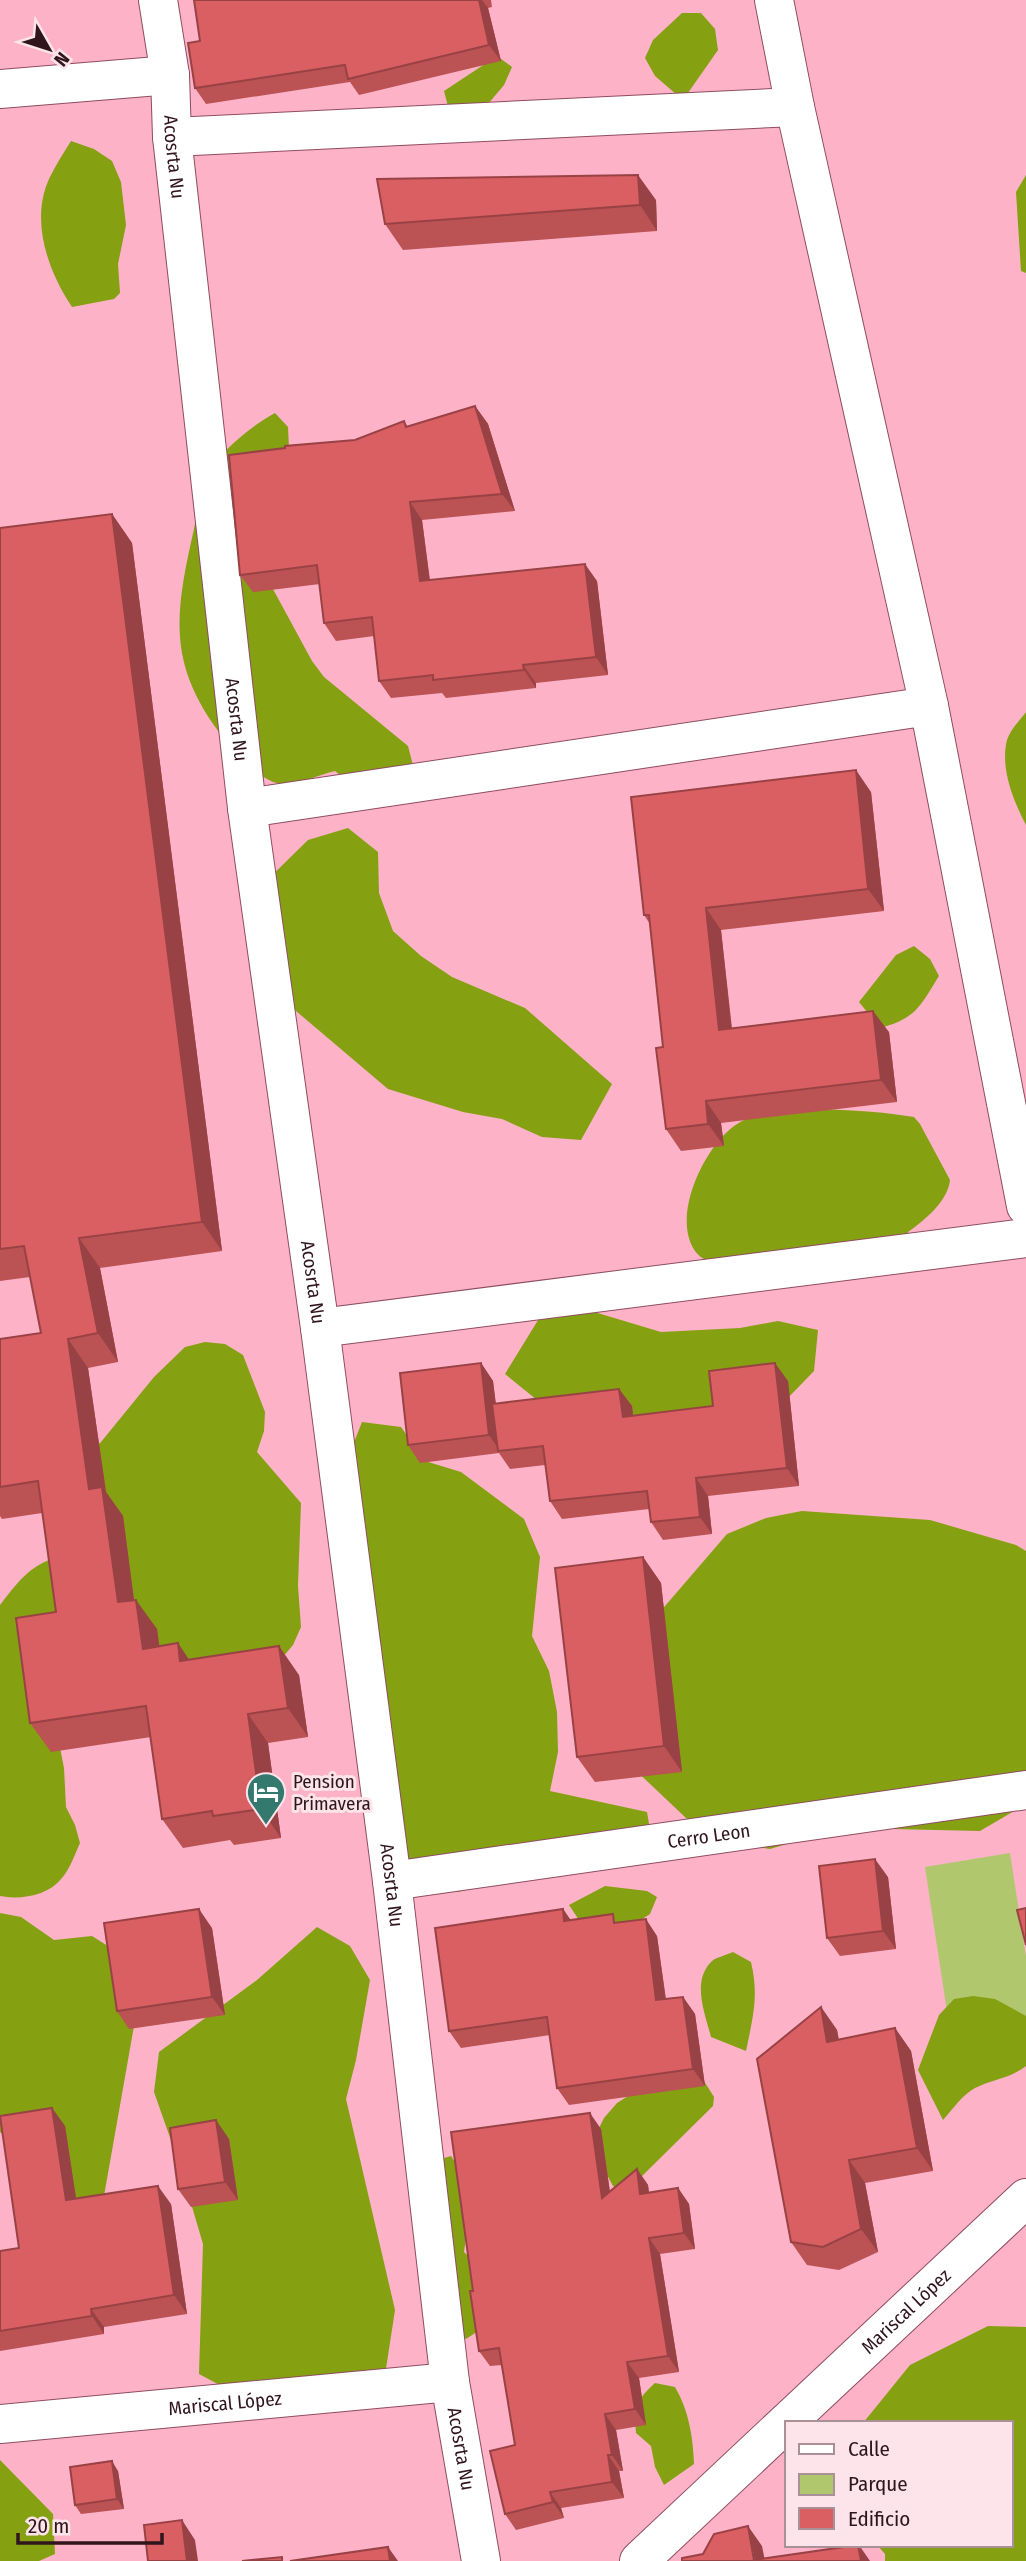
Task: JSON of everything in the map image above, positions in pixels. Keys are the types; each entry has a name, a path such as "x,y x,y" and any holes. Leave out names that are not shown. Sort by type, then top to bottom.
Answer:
{"street":[{"name":"Acosrta Nu","path":"158,0 170,75 172,136 247,808 320,1328 392,1881 450,2382 481,2561"},
{"path":"774,0 795,107 929,706 1026,1206"},
{"path":"0,89 170,75"},
{"path":"172,136 795,107"},
{"path":"247,808 929,706"},
{"path":"320,1328 1026,1238"},
{"name":"Cerro Leon","path":"392,1881 1026,1790"},
{"name":"Mariscal López","path":"788,2421 1026,2198"},
{"name":"Mariscal López","path":"0,2424 450,2382"},
{"name":"Mariscal López","path":"639,2561 785,2424"}],"green space":[{"path":"682,13 701,13 715,29 718,50 683,100 655,76 645,58 653,40"},
{"path":"497,56 512,67 504,85 488,104 449,110 444,91"},
{"path":"71,141 94,149 112,161 121,182 126,225 118,264 120,293 114,299 72,307 49,262 44,245 41,212 49,179"},
{"path":"1026,175 1026,273 1021,271 1016,192"},
{"path":"275,413 288,427 289,449 261,567 312,661 324,677 408,746 415,773 366,796 335,771 288,784 273,782 259,774 230,746 206,713 184,664 180,640 182,589 203,487 209,471 235,442"},
{"path":"1026,712 1026,825 1012,795 1005,751 1008,736"},
{"path":"348,828 378,852 379,893 393,931 421,956 452,977 525,1008 612,1084 581,1140 542,1137 502,1119 463,1112 388,1089 296,1011 267,976 246,938 248,899 308,840"},
{"path":"914,946 930,959 939,976 910,1015 880,1028 859,1002 896,955"},
{"path":"790,1109 883,1113 914,1117 920,1124 950,1180 940,1203 908,1232 902,1264 722,1267 704,1259 695,1251 687,1220 689,1202 694,1184 712,1150 723,1136 740,1122 761,1114"},
{"path":"551,1299 661,1332 740,1328 778,1321 818,1330 814,1371 783,1403 701,1431 537,1400 505,1374"},
{"path":"205,1342 225,1344 243,1355 265,1412 264,1431 257,1452 301,1503 298,1586 301,1627 293,1645 265,1678 139,1649 85,1456 101,1442 154,1377 185,1347"},
{"path":"362,1422 401,1427 425,1461 461,1472 524,1519 540,1557 532,1636 549,1671 557,1712 558,1752 550,1791 647,1812 654,1853 499,1881 458,1892 416,1886 386,1859 347,1460"},
{"path":"802,1511 930,1520 1016,1545 1026,1551 1026,1802 1021,1807 980,1831 851,1825 770,1849 724,1842 686,1818 629,1764 585,1699 727,1534 766,1518"},
{"path":"57,1557 56,1727 64,1768 66,1807 80,1843 65,1874 49,1889 25,1897 0,1896 0,1605 31,1570"},
{"path":"1010,1853 1026,1957 1026,2039 953,2051 925,1867"},
{"path":"605,1886 647,1891 657,1897 650,1914 622,1932 581,1923 569,1905"},
{"path":"0,1913 21,1917 54,1940 92,1936 125,1957 140,1992 98,2230 21,2149 0,2132"},
{"path":"317,1927 350,1946 370,1980 346,2099 395,2310 383,2388 270,2412 199,2374 203,2244 154,2092 159,2052 257,1980"},
{"path":"733,1952 751,1962 755,1985 746,2051 711,2037 701,1998 702,1978 706,1969 712,1961"},
{"path":"973,1996 995,1999 1026,2016 1026,2066 970,2091 943,2120 918,2070 939,2015 954,1999"},
{"path":"704,2081 714,2097 713,2106 641,2177 628,2194 613,2186 599,2160 599,2128 617,2103 633,2093"},
{"path":"451,2156 463,2179 468,2202 464,2252 478,2265 498,2318 466,2339 451,2327 431,2162"},
{"path":"988,2326 1026,2327 1026,2561 885,2561 885,2554 879,2547 1012,2547 1012,2421 865,2421 910,2365"},
{"path":"655,2383 675,2387 680,2396 691,2434 694,2464 664,2485 655,2467 651,2446 636,2433 635,2417 638,2405"},
{"path":"0,2460 53,2514 55,2554 39,2561 0,2561"}],"building":[{"path":"194,0 479,0 489,45 348,79 345,65 195,88 188,43 200,41"},
{"path":"638,175 640,205 385,224 377,179"},
{"path":"475,406 502,494 410,502 420,581 585,564 596,657 523,665 524,670 433,680 433,675 379,681 372,617 324,623 317,565 240,575 229,455 285,446 355,440 404,421 406,427"},
{"path":"112,514 202,1222 79,1238 98,1333 68,1339 89,1489 102,1487 118,1602 136,1600 143,1649 178,1643 180,1661 279,1646 288,1708 248,1714 261,1809 213,1816 212,1811 162,1819 146,1706 30,1723 16,1618 56,1612 38,1481 0,1487 0,1339 41,1333 24,1246 0,1249 0,528"},
{"path":"856,770 868,889 706,908 719,1030 873,1011 881,1080 706,1101 708,1124 666,1129 656,1048 663,1047 649,915 644,915 631,797"},
{"path":"481,1363 489,1435 408,1445 400,1373"},
{"path":"775,1363 787,1468 696,1478 700,1517 651,1522 647,1491 550,1501 543,1446 498,1451 492,1404 619,1389 623,1417 713,1406 709,1371"},
{"path":"643,1557 664,1746 577,1757 555,1568"},
{"path":"875,1859 883,1931 827,1938 819,1866"},
{"path":"1026,1908 1026,1945 1017,1910"},
{"path":"199,1909 212,1997 117,2011 104,1923"},
{"path":"563,1909 564,1921 613,1914 614,1923 646,1919 656,2000 683,1997 693,2069 557,2088 547,2017 449,2031 435,1928"},
{"path":"821,2007 827,2042 895,2028 917,2148 849,2160 861,2229 823,2247 791,2242 757,2059"},
{"path":"52,2108 66,2200 158,2186 174,2295 91,2309 92,2316 0,2331 0,2251 19,2248 0,2116"},
{"path":"590,2113 602,2198 637,2169 640,2194 678,2188 684,2233 649,2238 668,2356 627,2362 635,2409 605,2414 612,2455 608,2455 612,2482 550,2492 553,2502 505,2514 490,2451 515,2445 499,2348 479,2351 451,2132"},
{"path":"216,2120 225,2182 178,2189 170,2128"},
{"path":"112,2461 117,2499 75,2505 70,2467"},
{"path":"182,2520 187,2561 148,2561 144,2525"},
{"path":"748,2526 754,2560 858,2547 861,2561 682,2561 682,2558 703,2554 714,2534"},
{"path":"388,2547 390,2561 290,2561"},
{"path":"282,2557 282,2561 242,2561"}],"place":[{"name":"Pension Primavera","path":"266,1826"}]}
